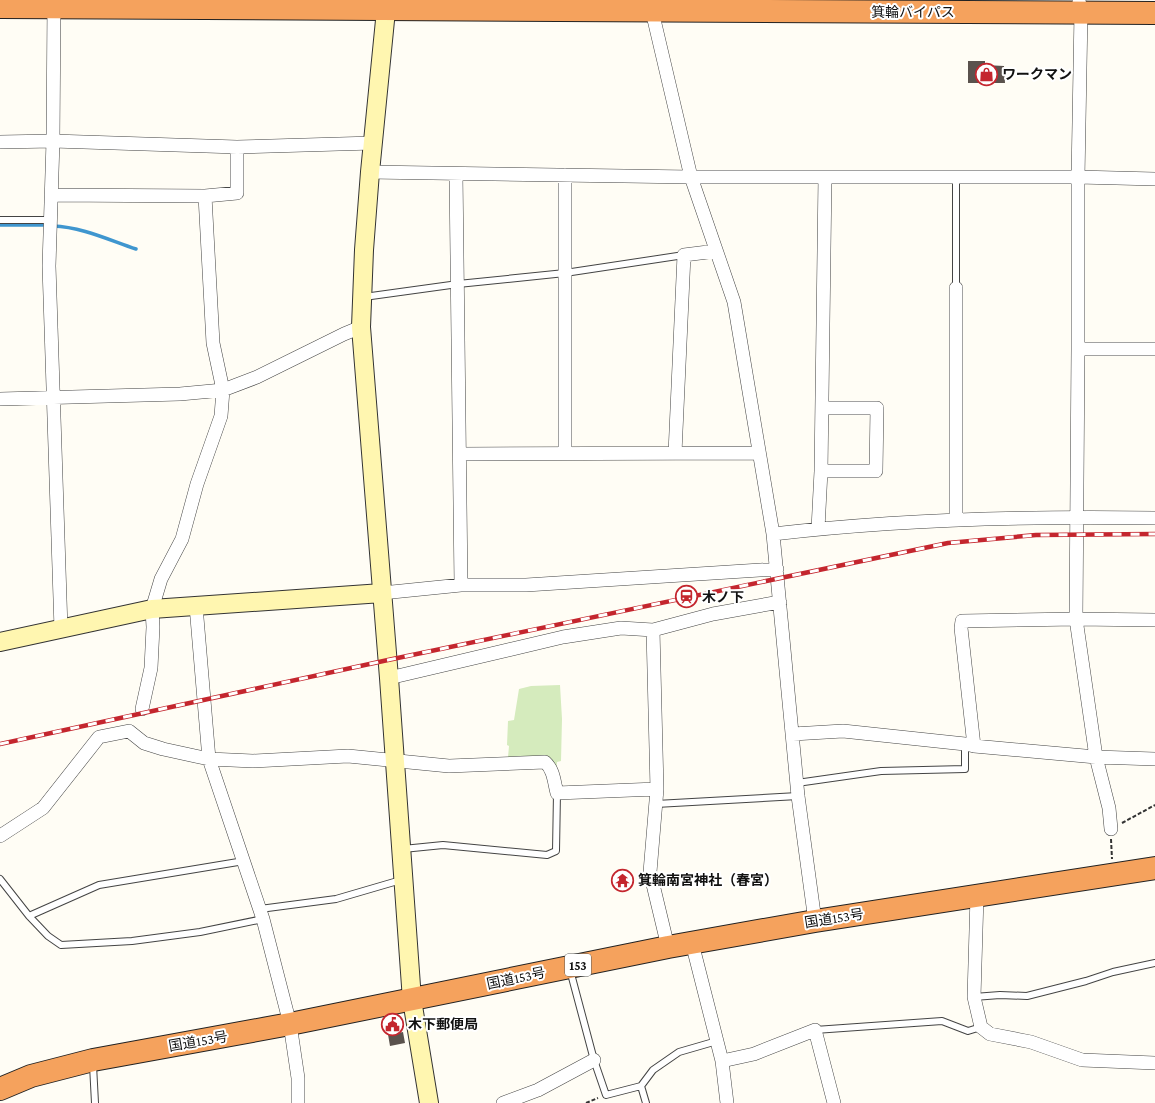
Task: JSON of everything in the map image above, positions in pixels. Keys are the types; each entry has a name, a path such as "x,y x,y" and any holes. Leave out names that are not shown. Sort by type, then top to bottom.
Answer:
{"highway":[{"name":"箕輪バイパス","path":"0,7 54,4 387,4 652,11 1080,6 1155,13"},
{"name":"国道153号","path":"2,1085 30,1076 93,1060 412,1000 692,942 815,921 1155,868"}],"street":[{"path":"54,4 53,141 49,266 61,629"},
{"path":"387,4 370,172 364,250 361,327 389,678 412,1000 428,1103"},
{"path":"1080,6 1076,619 1096,758 1109,808 1111,829"},
{"path":"652,11 691,177 734,302 773,534 798,796 815,921"},
{"path":"0,142 53,141 237,147 373,143"},
{"path":"51,196 205,196 237,193 237,147"},
{"path":"370,172 691,177 1078,177 1155,179"},
{"path":"456,174 461,585"},
{"path":"565,175 565,453"},
{"path":"818,529 821,471 825,177"},
{"path":"142,709 151,668 153,627 152,609 161,579 182,539 197,484 221,416 223,390 212,343 205,196"},
{"path":"676,453 684,255 716,251"},
{"path":"956,288 956,520"},
{"path":"0,399 180,394 223,390 257,377 361,327"},
{"path":"1078,349 1155,350"},
{"path":"821,471 876,471 877,408 822,408"},
{"path":"460,454 759,453"},
{"path":"773,534 818,529 956,520 1077,517 1155,518"},
{"path":"0,642 152,609 382,593 461,585 526,585 777,569"},
{"path":"389,678 563,637 621,628 653,630 712,614 780,602"},
{"path":"196,606 209,759 262,914 290,1024 298,1078 298,1103"},
{"path":"970,745 961,628 962,621 1076,619 1155,620"},
{"path":"653,630 656,804 650,872 668,947"},
{"path":"793,734 843,731 1096,758 1155,758"},
{"path":"0,836 43,808 99,738 129,732 144,743 163,749 209,759 252,761 348,756 449,766 545,762 552,772 557,793 656,789"},
{"path":"977,896 974,997 981,1027 990,1034 1031,1042 1082,1060 1155,1063"},
{"path":"692,942 722,1061 727,1103"},
{"path":"722,1061 754,1054 815,1030 834,1103"},
{"path":"502,1103 538,1090 594,1060"}],"lane":[{"path":"956,177 956,288"},
{"path":"0,220 50,224"},
{"path":"362,297 458,284 565,273 684,255"},
{"path":"797,783 881,771 965,769 970,745"},
{"path":"401,849 443,845 547,855 556,851 557,793"},
{"path":"656,804 798,796"},
{"path":"29,916 99,885 244,861"},
{"path":"0,879 29,916 48,936 61,945 132,941 200,932 262,914 336,898 404,879"},
{"path":"974,997 1000,995 1026,996 1086,981 1113,972 1155,963"},
{"path":"569,967 594,1060 606,1095 641,1086 653,1070 679,1052 717,1041"},
{"path":"815,1030 942,1021 968,1031 981,1027"},
{"path":"93,1060 95,1103"},
{"path":"641,1086 646,1103"}],"path":[{"path":"586,1103 606,1095"}],"green space":[{"path":"560,685 562,719 561,761 557,762 556,781 553,768 508,757 508,721 514,720 519,689 531,686"}],"building":[{"name":"ワークマン","path":"968,61 985,61 985,65 1004,66 1005,83 968,83"},
{"name":"木下郵便局","path":"395,1015 398,1033 403,1032 405,1043 390,1046 385,1017"}],"waterway":[{"path":"0,225 47,225"},
{"path":"53,226 85,231 136,249"}],"railway":[{"path":"0,744 388,660 948,543 1036,535 1155,534"}],"place":[{"name":"ワークマン","path":"986,74"},
{"name":"木ノ下","path":"687,597"},
{"name":"箕輪南宮神社（春宮）","path":"622,880"},
{"name":"木下郵便局","path":"392,1024"}]}
